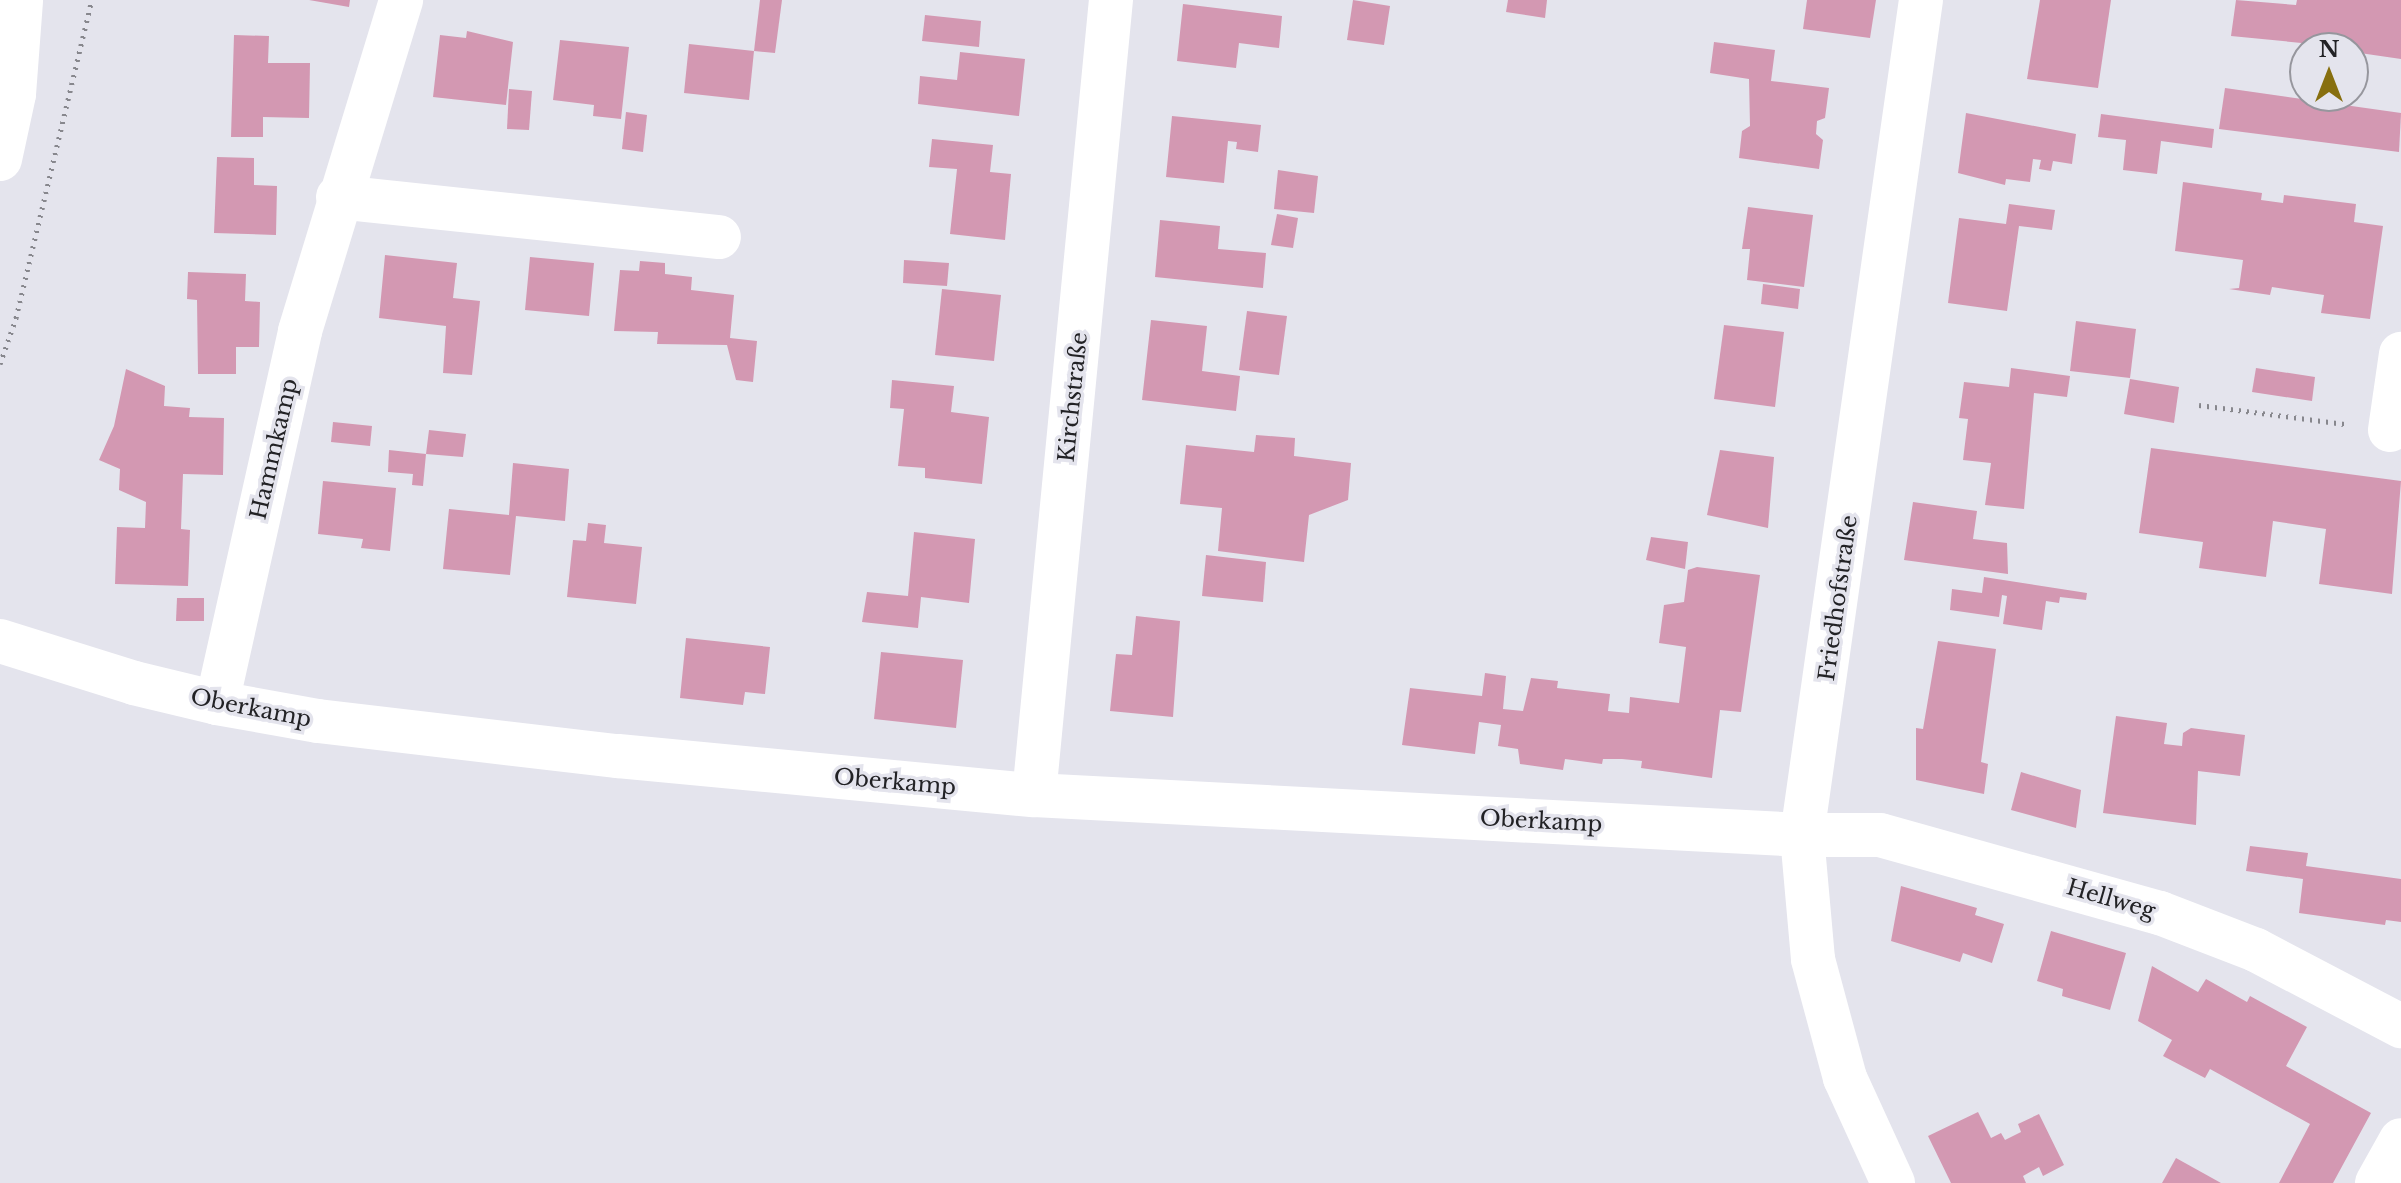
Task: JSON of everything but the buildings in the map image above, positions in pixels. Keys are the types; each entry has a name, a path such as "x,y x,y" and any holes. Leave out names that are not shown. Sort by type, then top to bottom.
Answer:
{"street":[{"path":"0,159 14,94 21,0"},
{"name":"Hammkamp","path":"217,703 300,331 338,197 401,0"},
{"name":"Kirchstraße","path":"1034,795 1111,0"},
{"name":"Friedhofstraße","path":"1893,1183 1845,1078 1813,959 1802,835 1921,0"},
{"path":"338,197 719,237"},
{"path":"2390,430 2401,354"},
{"name":"Oberkamp","path":"0,641 134,683 217,703 318,721 618,756 1034,795 1802,835"},
{"name":"Hellweg","path":"1802,835 1880,835 2160,913 2256,950 2401,1026"},
{"path":"2377,1183 2401,1140"}],"path":[{"path":"0,364 16,318 92,0"},
{"path":"2199,405 2390,430"}]}
